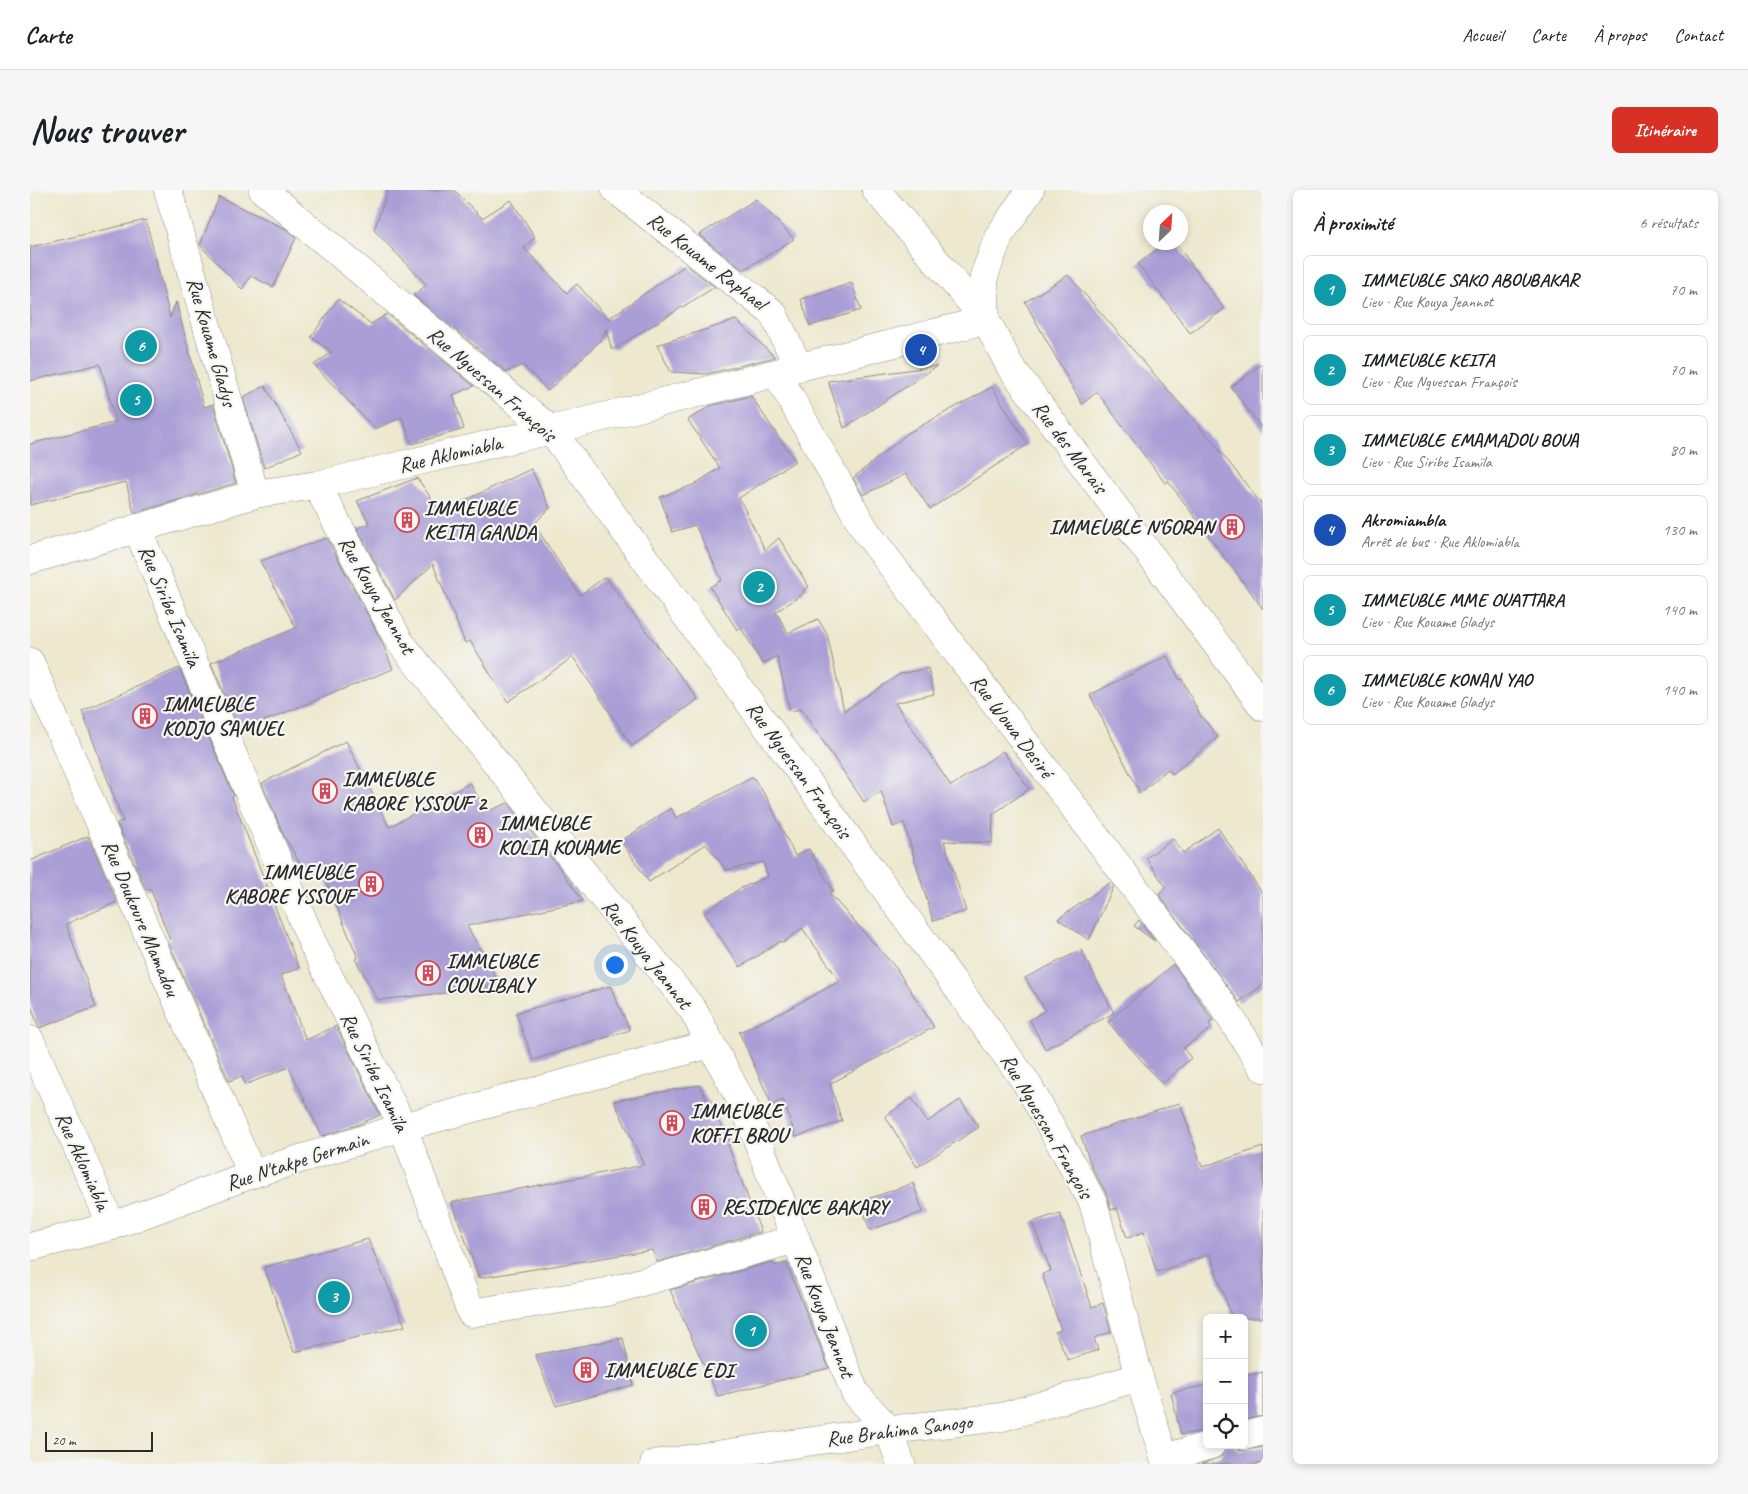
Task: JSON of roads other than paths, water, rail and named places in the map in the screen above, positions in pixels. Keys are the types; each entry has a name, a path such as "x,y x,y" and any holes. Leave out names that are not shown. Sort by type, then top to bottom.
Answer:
{"street":[{"name":"Rue Kouame Gladys","path":"168,190 255,494"},
{"name":"Rue Nguessan François","path":"264,190 551,430 1026,1082 1093,1202 1139,1377 1165,1461"},
{"name":"Rue Kouame Raphael","path":"616,190 773,313 788,371"},
{"name":"Rue des Marais","path":"876,190 986,320 1010,366 1263,707"},
{"path":"986,320 984,276 999,236 1030,190"},
{"name":"Rue Aklomiabla","path":"30,560 255,494 317,485 551,430 986,320"},
{"name":"Rue Wowa Desiré","path":"788,371 865,530 1220,1001 1263,1068"},
{"name":"Rue Kouya Jeannot","path":"317,485 399,641 692,1010 746,1108 855,1393 889,1430 901,1464"},
{"name":"Rue Siribe Isamïla","path":"137,528 313,944 403,1127 471,1313 606,1292 796,1239"},
{"name":"Rue Doukoure Mamadou","path":"30,662 252,1174"},
{"name":"Rue Aklomiabla","path":"30,1040 112,1226"},
{"name":"Rue N'takpe Germain","path":"30,1247 112,1226 252,1174 403,1127 711,1044"},
{"name":"Rue Brahima Sanogo","path":"654,1464 889,1430 1002,1418 1139,1377"},
{"path":"1248,1435 1263,1431"},
{"path":"1165,1461 1203,1448"}],"place":[{"name":"IMMEUBLE KONAN YAO","path":"141,346"},
{"name":"Akromiambla","path":"921,350"},
{"name":"IMMEUBLE MME OUATTARA","path":"136,400"},
{"name":"IMMEUBLE KEITA GANDA","path":"407,520"},
{"name":"IMMEUBLE N'GORAN","path":"1232,527"},
{"name":"IMMEUBLE KEITA","path":"759,587"},
{"name":"IMMEUBLE KODJO SAMUEL","path":"145,716"},
{"name":"IMMEUBLE KABORE YSSOUF 2","path":"325,791"},
{"name":"IMMEUBLE KOLIA KOUAME","path":"480,835"},
{"name":"IMMEUBLE KABORE YSSOUF","path":"371,884"},
{"name":"IMMEUBLE COULIBALY","path":"428,973"},
{"name":"IMMEUBLE KOFFI BROU","path":"672,1123"},
{"name":"RESIDENCE BAKARY","path":"704,1207"},
{"name":"IMMEUBLE EMAMADOU BOUA","path":"334,1297"},
{"name":"IMMEUBLE SAKO ABOUBAKAR","path":"751,1331"},
{"name":"IMMEUBLE EDI","path":"586,1370"}]}
